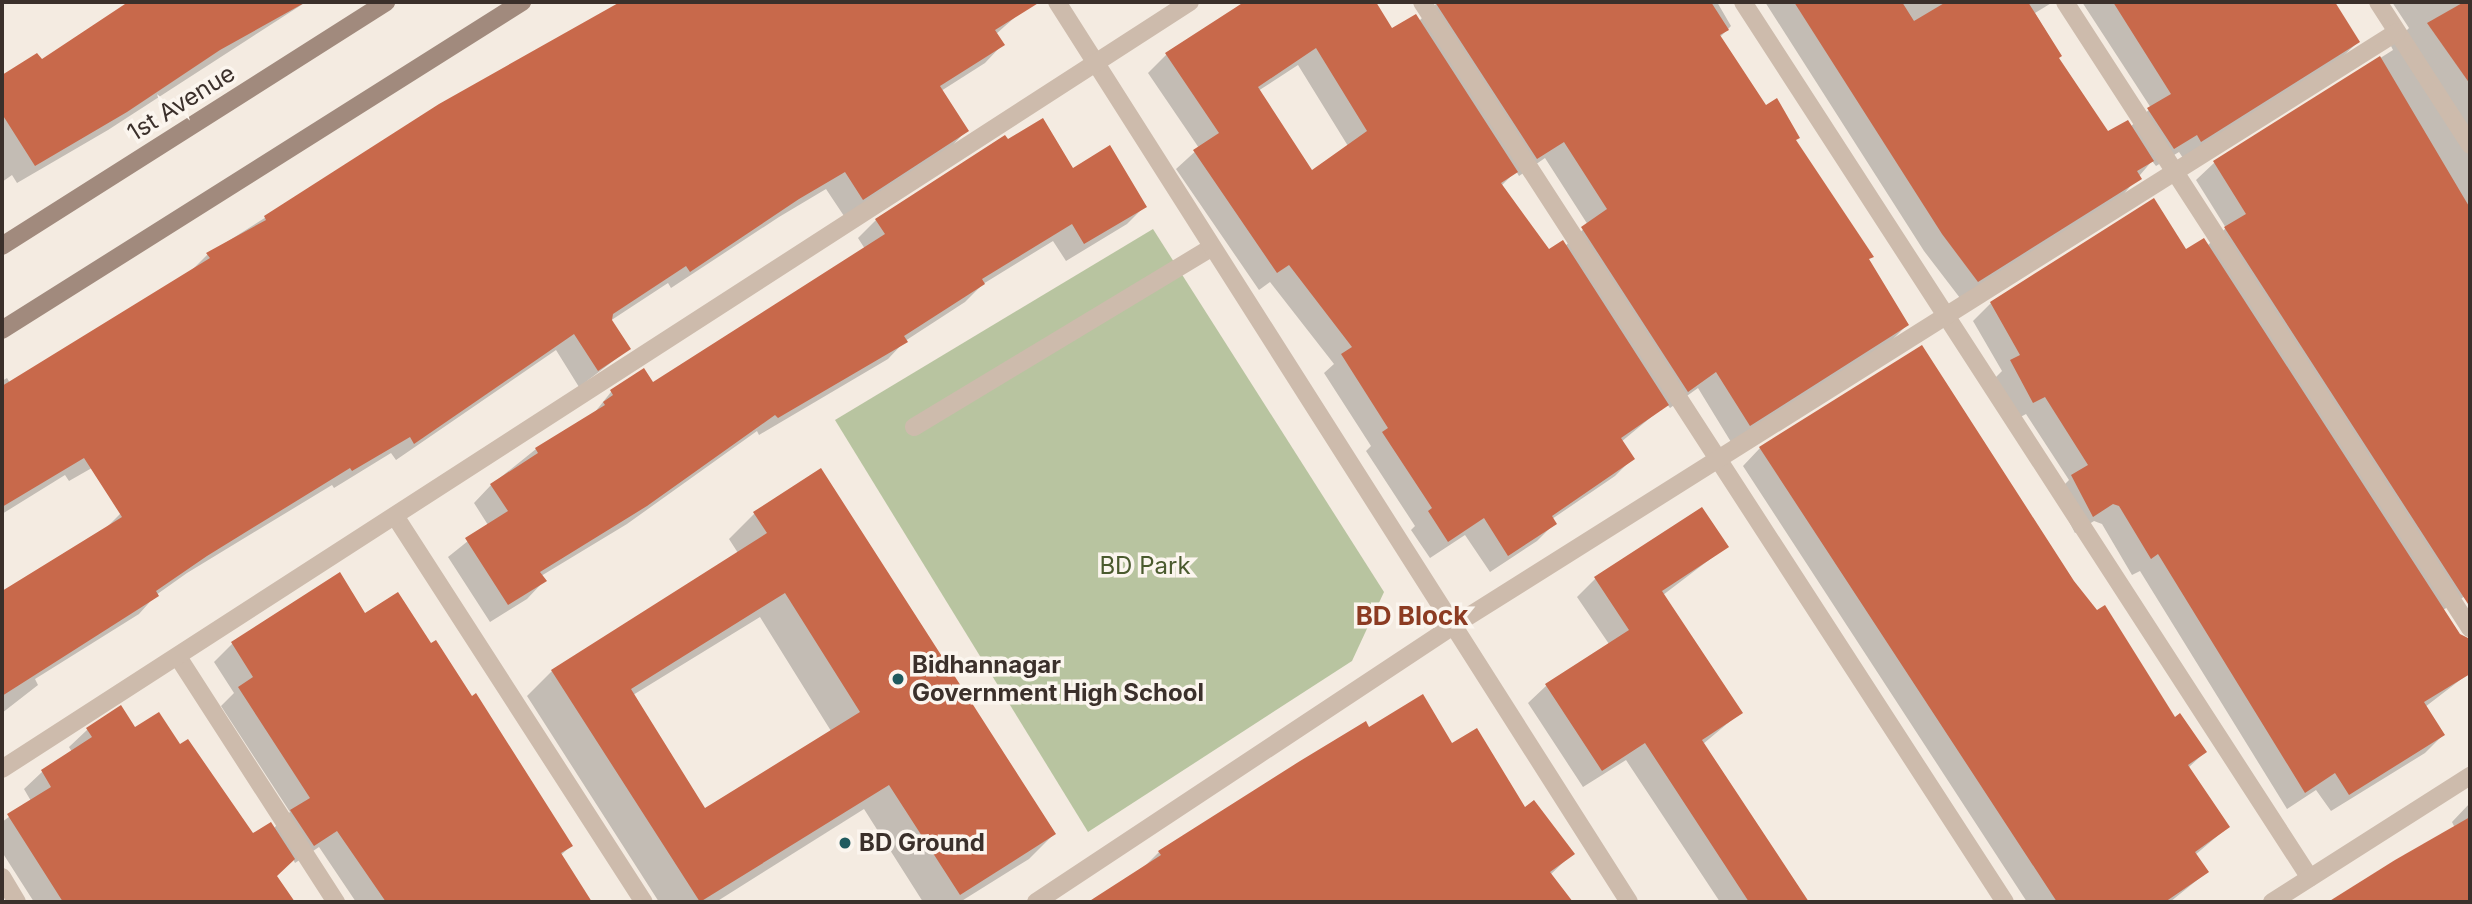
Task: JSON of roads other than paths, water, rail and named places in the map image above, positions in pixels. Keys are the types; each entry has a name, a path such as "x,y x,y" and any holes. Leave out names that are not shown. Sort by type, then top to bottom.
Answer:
{"main road":[{"name":"1st Avenue","path":"2,246 386,2"},
{"path":"2,330 522,2"}],"street":[{"path":"1057,2 1629,902"},
{"path":"2,769 1189,2"},
{"path":"1422,2 2006,902"},
{"path":"1743,2 2310,878"},
{"path":"2064,2 2470,628"},
{"path":"2378,2 2470,145"},
{"path":"1036,902 1453,626 2397,32"},
{"path":"915,427 1212,247"},
{"path":"395,516 644,902"},
{"path":"178,657 336,902"},
{"path":"2272,902 2470,776"},
{"path":"2,877 17,902"}],"place":[{"name":"Bidhannagar Government High School","path":"898,679"},
{"name":"BD Ground","path":"845,843"}],"district":[{"name":"BD Block","path":"1412,616"}],"park label":[{"name":"BD Park","path":"1145,566"}]}
